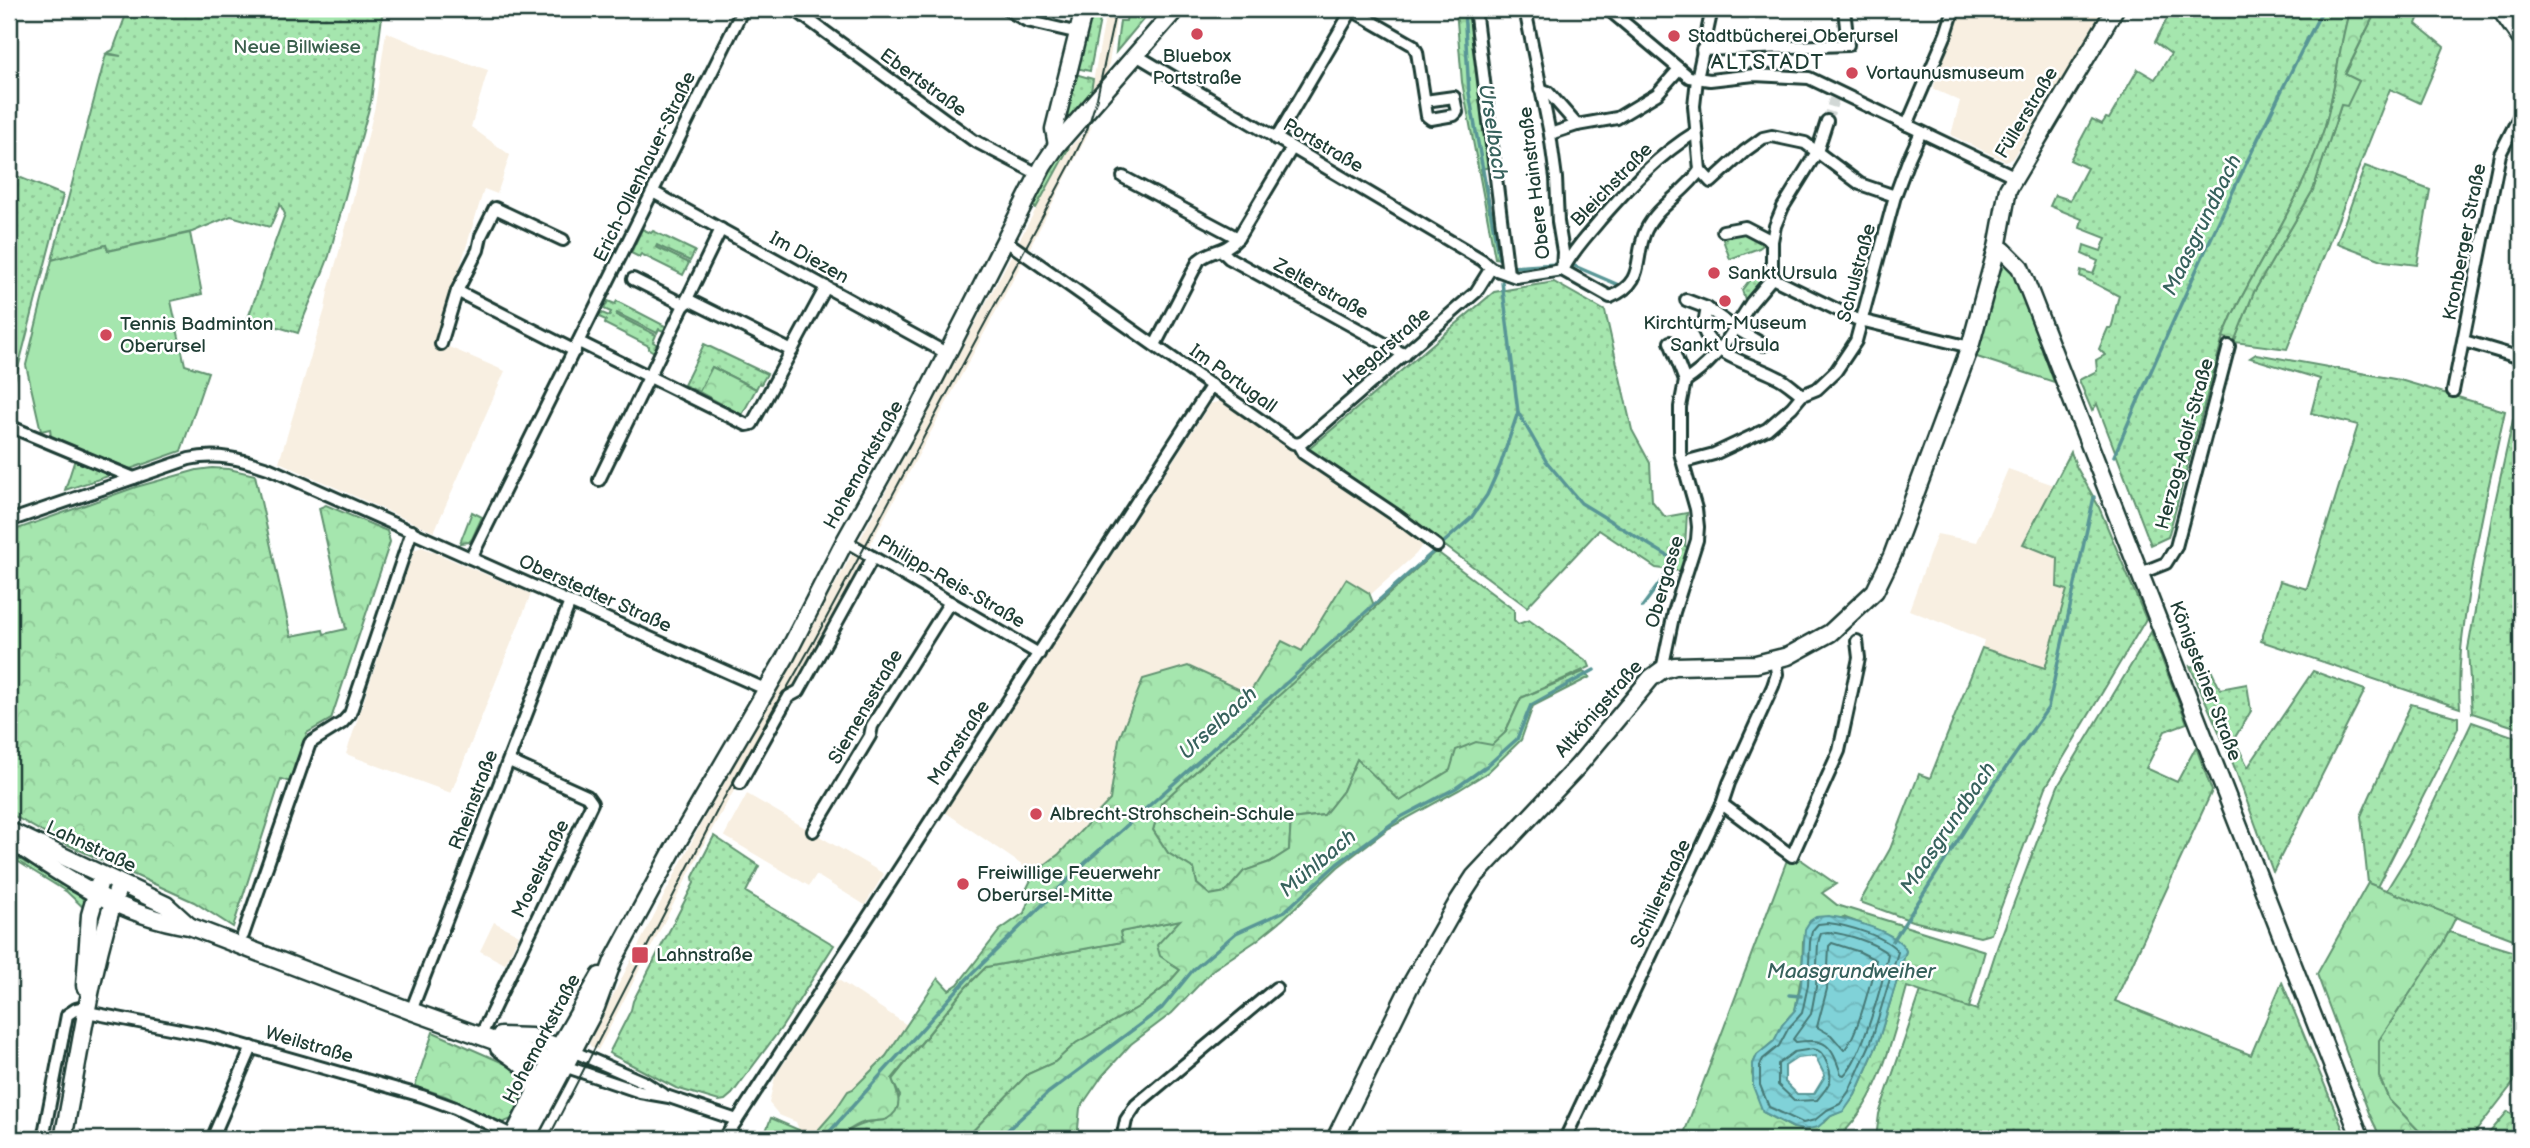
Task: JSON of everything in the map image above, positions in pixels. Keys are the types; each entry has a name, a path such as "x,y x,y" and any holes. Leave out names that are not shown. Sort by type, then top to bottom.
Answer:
{"street":[{"name":"Erich-Ollenhauer-Straße","path":"471,558 743,9"},
{"name":"Ebertstraße","path":"794,9 973,140 1038,174"},
{"path":"1006,9 1027,21 1079,33"},
{"path":"1057,145 1054,129 1084,9"},
{"name":"Hohemarkstraße","path":"517,1138 536,1092 596,1007 613,961 673,850 785,658 845,541 948,354 1038,174 1057,145 1176,9"},
{"path":"1276,139 1351,9 1413,45 1417,52 1425,102"},
{"path":"1475,9 1508,274 1516,277 1562,270 1610,297 1627,288 1638,267 1646,230 1665,205 1690,186 1700,170"},
{"name":"Obere Hainstraße","path":"1525,9 1550,134 1563,252 1562,270"},
{"path":"1608,9 1689,77 1697,79 1775,75 1809,78 1836,96 1907,125 2014,176"},
{"path":"1712,9 1702,50 1694,106 1700,170 1711,182 1745,151 1763,138 1772,136 1805,143 1860,184 1895,197"},
{"path":"1702,50 1848,45 1844,9"},
{"path":"1907,125 1954,9"},
{"name":"Füllerstraße","path":"1997,248 2008,189 2014,176 2115,9"},
{"path":"2500,9 2521,39"},
{"name":"Portstraße","path":"1136,55 1482,260 1491,268 1508,274"},
{"path":"1550,134 1577,125 1617,118 1657,94 1679,69"},
{"path":"1541,89 1548,92 1577,125"},
{"name":"Kronberger Straße","path":"2453,391 2500,154 2521,113"},
{"path":"1685,381 1701,371 1721,350 1772,278 1772,241 1775,226 1783,207 1817,152 1827,121"},
{"name":"Bleichstraße","path":"1562,270 1572,254 1631,186 1676,144 1696,132"},
{"name":"Schulstraße","path":"1684,462 1714,454 1767,429 1802,395 1817,389 1836,371 1856,341 1895,197 1921,132"},
{"path":"1155,345 1199,260 1205,254 1222,251 1238,238 1292,149"},
{"path":"1123,177 1238,238"},
{"name":"Im Diezen","path":"653,192 948,354"},
{"path":"441,344 457,291 495,208 563,240"},
{"path":"1723,231 1745,227 1772,241"},
{"path":"599,480 721,229"},
{"name":"Im Portugall","path":"1006,241 1288,440 1298,444 1303,453 1437,546"},
{"name":"Altkönigstraße","path":"1335,1139 1410,986 1474,877 1578,766 1651,678 1662,670 1687,665 1756,664 1775,660 1804,649 1830,633 1871,597 1879,586 1892,556 1970,347 1997,248"},
{"name":"Königsteiner Straße","path":"1997,248 2020,267 2361,1139"},
{"name":"Zelterstraße","path":"1222,251 1229,258 1405,355"},
{"name":"Hegarstraße","path":"1298,444 1476,292 1491,268"},
{"path":"1772,278 1863,320 1970,347"},
{"name":"Erich-Ollenhauer-Straße","path":"633,279 792,351"},
{"path":"457,291 649,377 747,425 752,424 826,287"},
{"path":"1686,300 1707,308 1764,345"},
{"path":"1707,308 1703,329 1710,342 1778,377 1802,395"},
{"name":"Kronberger Straße","path":"2464,341 2521,358"},
{"name":"Obergasse","path":"1662,670 1674,612 1697,540 1696,509 1680,453 1680,407 1685,381 1671,342"},
{"name":"Herzog-Adolf-Straße","path":"2141,573 2166,563 2176,547 2229,346"},
{"name":"Marxstraße","path":"724,1139 1212,386"},
{"path":"9,426 134,478"},
{"name":"Oberstedter Straße","path":"9,521 189,459 230,457 268,468 765,689"},
{"path":"243,935 310,743 342,723 350,714 412,531"},
{"name":"Philipp-Reis-Straße","path":"845,541 1039,654"},
{"path":"740,783 788,696 799,691 873,557"},
{"name":"Siemensstraße","path":"813,831 870,736 872,726 950,601"},
{"name":"Rheinstraße","path":"411,1011 570,602"},
{"path":"1722,804 1792,856 1839,751 1859,657 1857,641"},
{"name":"Schillerstraße","path":"1565,1139 1722,804 1773,686 1777,674 1775,660"},
{"name":"Moselstraße","path":"481,1035 592,803 587,796 509,761"},
{"name":"Lahnstraße","path":"9,831 166,905 189,926"},
{"name":"Lahnstraße","path":"9,839 69,881 94,894 167,923 189,926 481,1035 523,1064 534,1080 536,1092"},
{"path":"87,1009 87,960 94,894 103,876"},
{"path":"63,1139 87,1009 119,885"},
{"name":"Hohemarkstraße","path":"517,1138 561,1056 598,978 613,961"},
{"path":"1122,1139 1126,1120 1136,1105 1276,988"},
{"path":"43,1139 67,1015 76,1009 87,1009"},
{"name":"Weilstraße","path":"87,1009 252,1046 422,1096 455,1108 517,1138"},
{"name":"Lahnstraße","path":"481,1035 531,1037 561,1056"},
{"path":"212,1139 252,1046"},
{"path":"561,1056 644,1082 669,1097"},
{"path":"561,1056 639,1092 669,1097 737,1120"}],"shaded area":[{"path":"1107,9 1118,9 1108,69 1105,81 1090,97"},
{"path":"1958,9 2016,9 2038,16 2043,9 2105,9 2012,159 2005,161 1951,135 1960,101 1933,89"},
{"path":"386,32 488,70 471,127 510,155 497,194 484,189 437,342 505,371 434,532 279,462 325,309 348,220 375,106"},
{"path":"1093,124 1022,263 809,658 710,833 598,1050 590,1046 589,1042 704,818 849,560 1068,149"},
{"path":"1220,401 1425,541 1416,554 1048,883 945,812 1210,404"},
{"path":"2008,469 2054,485 2023,544 2058,558 2057,587 2067,590 2045,668 1982,648 1984,640 1909,610 1937,534 1977,542"},
{"path":"422,547 531,594 451,793 346,754 414,550"},
{"path":"747,794 884,874 865,905 816,875 809,886 724,836"},
{"path":"494,922 519,935 505,964 480,951"},
{"path":"837,979 907,1025 886,1056 848,1091 812,1137 799,1130 796,1122 779,1115 769,1103 775,1077"}],"green space":[{"name":"Neue Billwiese","path":"128,9 383,9 371,101 329,256 298,333 248,318 285,214 280,204 270,227 231,216 192,232 107,251 106,245 52,260 106,54 121,56 107,53 113,50"},
{"path":"1090,9 1102,9 1090,71 1076,68"},
{"path":"1128,9 1152,9 1116,52 1120,21 1126,21"},
{"path":"1456,9 1471,9 1490,167 1481,169 1489,211 1496,210 1502,259 1495,258 1462,82"},
{"path":"2172,9 2350,9 2328,114 2315,154 2294,201 2223,337 2168,537 2151,545 2097,404 2092,411 2079,380 2097,371 2096,360 2105,355 2099,349 2108,328 2111,328 2119,296 2080,276 2081,270 2093,274 2098,261 2082,254 2084,245 2101,251 2106,238 2080,228 2082,219 2050,206 2055,195 2070,200 2087,168 2070,160 2092,119 2102,124 2106,118 2109,119 2138,69 2155,79 2171,54 2155,42"},
{"path":"2350,9 2377,9 2345,74 2359,81 2347,106 2341,105 2313,190 2254,292 2234,342 2223,337 2294,201 2324,129"},
{"path":"2377,9 2422,9 2416,24 2444,47 2420,103 2390,89 2287,349 2234,342 2254,292 2313,190 2341,105 2359,81 2345,75"},
{"path":"1075,74 1093,79 1090,97 1065,125 1062,123"},
{"path":"1068,149 1036,208 1030,204 1059,152"},
{"path":"2365,166 2430,190 2417,265 2385,261 2337,243"},
{"path":"9,173 63,195 9,403"},
{"path":"642,229 651,233 653,231 695,251 690,261 657,245 656,247 689,263 683,275 641,254 639,257 631,253"},
{"path":"1742,231 1766,243 1730,259 1722,237"},
{"name":"Tennis Badminton Oberursel","path":"190,233 202,294 171,301 185,365 208,372 181,451 130,469 51,437 50,429 41,431 26,365 52,260 106,245 108,251"},
{"path":"2006,265 2012,267 2054,382 1974,356 1995,281"},
{"path":"1755,273 1769,278 1747,306 1742,290"},
{"path":"1554,282 1605,311 1632,430 1650,463 1652,501 1665,517 1687,513 1685,546 1693,549 1687,572 1656,568 1599,530 1527,607 1370,490 1309,449 1494,292"},
{"path":"608,301 615,304 617,301 669,328 666,332 659,329 657,333 617,313 616,315 656,335 653,342 659,346 656,353 649,349 649,346 605,324 606,320 599,317 602,313 609,316 611,312 604,309"},
{"path":"704,344 767,374 756,389 712,367 699,392 684,385"},
{"path":"2256,354 2400,380 2505,411 2469,590 2460,664 2460,708 2261,641 2280,581 2307,589 2358,425 2311,413 2320,379 2250,358"},
{"path":"712,367 756,389 742,415 699,392"},
{"path":"2513,420 2521,422 2521,729 2472,713 2468,649"},
{"path":"2071,452 2098,505 2146,619 2046,787 1991,934 1980,937 1912,921 1860,902 1890,849 1919,774 1930,778 1982,648 2045,668 2067,590 2057,587 2058,558 2023,544"},
{"path":"76,456 118,473 65,490"},
{"path":"212,468 255,475 291,636 323,630 324,634 346,629 319,508 326,505 387,531 390,542 331,719 307,733 290,782 281,779 233,927 194,902 53,838 9,813 9,532 136,487"},
{"path":"472,512 482,517 472,539 460,543"},
{"path":"1436,551 1514,610 1514,620 1518,624 1529,620 1588,662 1590,667 1521,698 1505,733 1492,746 1400,802 1357,760 1343,791 1324,815 1291,819 1289,850 1270,862 1244,871 1226,892 1210,895 1197,884 1194,869 1168,853 1153,830 1161,803"},
{"path":"1346,579 1369,593 1375,608 1161,803 1153,830 1168,853 1194,869 1197,884 1210,895 1226,892 1244,871 1270,862 1289,850 1291,819 1324,815 1343,791 1357,759 1400,801 1450,770 1456,750 1476,742 1492,745 1505,733 1521,698 1583,672 1590,677 1533,706 1521,740 1488,772 1389,828 1338,867 1256,941 1214,969 1172,1013 1131,1044 1102,1076 1080,1108 1077,1139 965,1139 1028,1074 1055,1062 1076,1043 1142,1005 1166,986 1180,970 1160,956 1157,945 1180,920 1120,932 1122,942 986,967 966,987 892,1079 898,1100 893,1115 885,1120 861,1123 836,1139 812,1137 848,1091 886,1056 938,978 949,990 958,984 1000,930 1024,913 1029,899 1024,894 1034,874 1030,866 1042,867 1059,854 1110,800 1119,739 1143,679 1188,666 1249,694 1282,641 1302,651"},
{"path":"2151,632 2187,723 2165,731 2146,768 2177,782 2196,747 2212,791 2115,1001 2251,1055 2282,982 2347,1139 1876,1139 1879,1114 1921,991 1977,1010 1998,945 2058,786"},
{"path":"2190,666 2211,670 2220,689 2247,684 2251,711 2234,739 2248,767 2313,671 2365,690 2273,872 2232,761"},
{"path":"2411,704 2458,717 2458,728 2377,887 2368,883 2361,816"},
{"path":"2472,722 2521,739 2521,942 2386,891 2410,852"},
{"path":"714,836 759,866 746,892 834,945 782,1027 732,1094 719,1101 676,1088 609,1053 694,883 693,877"},
{"path":"1790,852 1836,884 1822,893 1837,905 1985,951 1969,1008 1907,987 1873,1090 1851,1125 1836,1139 1682,1139","holes":["1843,917 1888,935 1906,951 1877,1045 1855,1095 1844,1110 1825,1122 1793,1128 1763,1112 1752,1074 1753,1064 1757,1055 1774,1041 1795,1011 1802,972 1803,941"]},
{"path":"9,853 79,894 85,902 86,910 67,892 9,856"},
{"path":"2368,883 2456,917 2443,943 2379,1040 2379,1077 2389,1100 2420,1132 2387,1139 2381,1139 2369,1113 2317,974"},
{"path":"1181,920 1172,965 1180,970 1166,986 1142,1005 1076,1043 1055,1062 1028,1074 965,1139 836,1139 860,1126 887,1119 900,1096 892,1080 966,987 986,967 1122,942 1119,932"},
{"path":"2449,932 2521,954 2521,1073 2470,1139 2431,1139 2420,1132 2389,1100 2379,1077 2379,1040"},
{"path":"433,1032 515,1068 521,1094 512,1119 502,1123 445,1096 415,1086"},
{"path":"2508,1111 2521,1120 2521,1139 2484,1139"},
{"path":"771,1118 799,1130 796,1139 763,1139"}],"water":[{"name":"Maasgrundweiher","path":"1816,917 1836,917 1871,927 1894,938 1906,951 1877,1045 1855,1095 1844,1111 1831,1116 1818,1127 1803,1130 1763,1112 1753,1086 1753,1064 1757,1055 1774,1041 1782,1025 1795,1010 1801,985 1805,929","holes":["1815,1056 1825,1076 1814,1094 1797,1094 1785,1082 1785,1066 1797,1058"]}],"waterway":[{"name":"Urselbach","path":"1464,9 1469,93 1499,259"},
{"name":"Maasgrundbach","path":"2114,456 2214,231 2323,9"},
{"name":"Mühlbach","path":"1512,267 1557,264"},
{"name":"Mühlbach","path":"1570,264 1621,286"},
{"name":"Urselbach","path":"823,1139 967,979 1086,862 1471,518 1487,495 1500,466 1518,412 1502,282"},
{"name":"Mühlbach","path":"1518,412 1546,461 1581,503 1676,561 1642,607"},
{"name":"Maasgrundbach","path":"1893,941 1993,786 2048,708 2094,497"},
{"name":"Mühlbach","path":"998,1139 1048,1093 1162,1008 1193,970 1236,933 1285,911 1337,864 1401,817 1456,788 1488,765 1517,739 1531,705 1594,670"},
{"path":"1789,995 1801,996"}],"tunnel":[{"path":"1827,121 1834,99"}],"tram line":[{"path":"548,1139 720,805 814,641 1070,165 1087,130 1097,98 1116,9"}],"place":[{"name":"Bluebox Portstraße","path":"1197,34"},
{"name":"Stadtbücherei Oberursel","path":"1674,36"},
{"name":"Vortaunusmuseum","path":"1852,73"},
{"name":"Sankt Ursula","path":"1714,273"},
{"name":"Kirchturm-Museum Sankt Ursula","path":"1725,301"},
{"name":"Tennis Badminton Oberursel","path":"106,335"},
{"name":"Albrecht-Strohschein-Schule","path":"1036,814"},
{"name":"Freiwillige Feuerwehr Oberursel-Mitte","path":"963,884"},
{"name":"Lahnstraße","path":"640,955"}],"district":[{"name":"ALTSTADT","path":"1768,62"}]}
